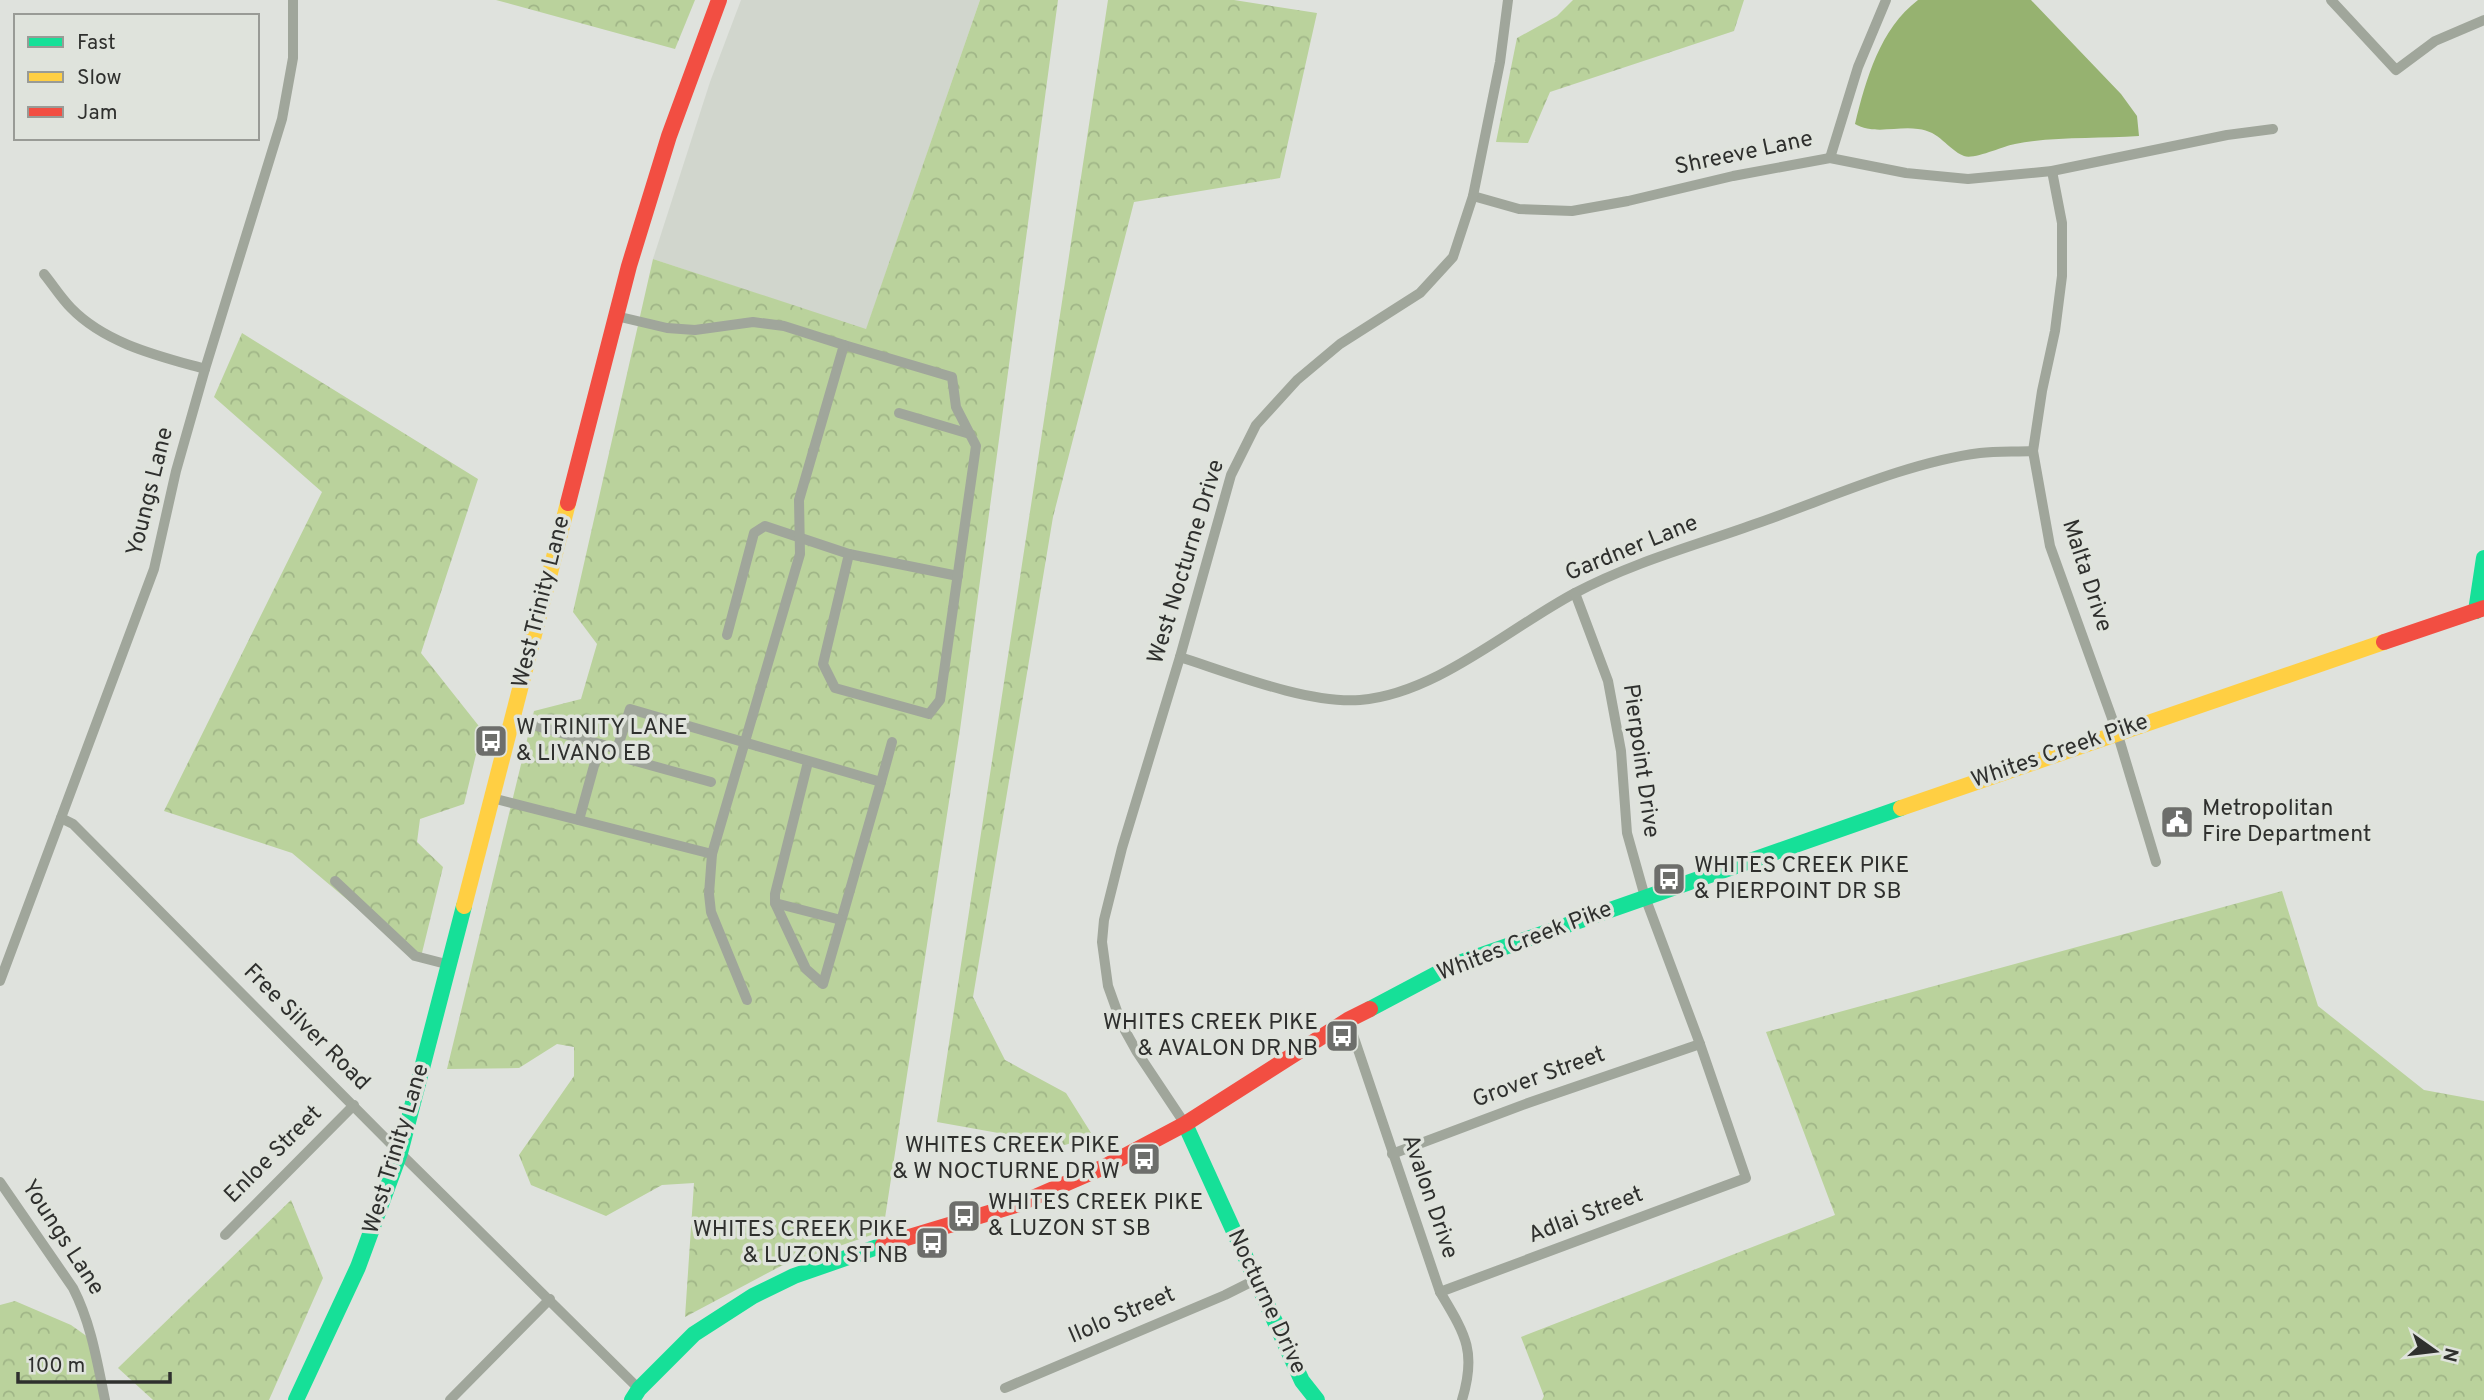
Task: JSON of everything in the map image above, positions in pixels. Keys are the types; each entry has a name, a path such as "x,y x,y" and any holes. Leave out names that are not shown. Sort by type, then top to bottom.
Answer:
{"main road":[{"name":"West Trinity Lane","path":"296,1400 358,1267 400,1153 616,316 669,136 719,0"},
{"path":"2480,610 2484,558"},
{"name":"Whites Creek Pike","path":"635,1395 694,1334 753,1296 793,1276 885,1244 1019,1204 1104,1167 1185,1124 1348,1020 1453,965 2117,732 2480,610"},
{"name":"Nocturne Drive","path":"1185,1124 1302,1381 1317,1400"}],"street":[{"name":"Youngs Lane","path":"0,981 154,569 176,471 205,369 282,120 293,58 293,0"},
{"name":"West Nocturne Drive","path":"1185,1124 1136,1052 1122,1025 1108,986 1102,942 1104,920 1122,848 1231,475 1256,425 1297,380 1340,344 1420,293 1453,257 1473,197 1500,62 1508,0"},
{"path":"1830,158 1858,67 1886,0"},
{"path":"2331,0 2396,70 2435,41 2484,20"},
{"name":"Shreeve Lane","path":"1473,197 1520,209 1572,211 1830,158 1968,179 2052,171 2227,135 2273,129"},
{"name":"Malta Drive","path":"2052,171 2062,223 2062,276 2033,451 2050,546 2117,732 2156,862"},
{"path":"44,274 72,309 109,336 147,353 205,369"},
{"path":"616,316 667,328 695,330 754,322 784,326 952,377 956,407 976,446 940,700 929,714 835,688 828,676 823,664 849,554"},
{"path":"747,1000 711,912 709,894 712,854 800,554 799,500 844,345"},
{"path":"899,413 970,434"},
{"name":"Gardner Lane","path":"1180,657 1305,695 1359,700 1398,693 1427,682 1575,593 1656,558 1878,480 1952,458 1981,453 2033,451"},
{"path":"727,635 754,533 765,526 800,540 849,554 958,576"},
{"name":"Pierpoint Drive","path":"1575,593 1608,681 1620,751 1627,833 1645,897 1746,1178"},
{"path":"617,749 630,709 881,782"},
{"path":"512,719 617,749 628,758 711,782"},
{"path":"808,762 775,903 806,969 823,984 892,742"},
{"path":"579,820 600,744"},
{"path":"492,798 712,854"},
{"name":"Free Silver Road","path":"61,818 73,824 400,1153 550,1299 635,1395"},
{"path":"335,881 415,956 450,965"},
{"path":"775,903 841,920"},
{"name":"Avalon Drive","path":"1348,1020 1440,1292 1463,1331 1470,1367 1462,1400"},
{"name":"Grover Street","path":"1392,1154 1528,1103 1700,1044"},
{"name":"Enloe Street","path":"225,1235 354,1105"},
{"name":"Adlai Street","path":"1440,1292 1746,1178"},
{"name":"Youngs Lane","path":"0,1182 74,1288 88,1320 105,1400"},
{"name":"Ilolo Street","path":"1005,1388 1225,1296 1255,1280"},
{"path":"450,1400 550,1299"}],"shaded area":[{"path":"741,0 980,0 866,330 653,259 710,82"},
{"path":"1918,0 2031,0 2121,94 2137,116 2139,136 2030,141 1969,157 1958,153 1926,130 1878,130 1855,124 1864,90 1884,40 1905,12"}],"green space":[{"path":"496,0 695,0 675,49"},
{"path":"980,0 1058,0 960,730 883,1231 781,1266 685,1317 694,1183 662,1185 606,1216 531,1185 519,1155 574,1076 574,1047 557,1044 519,1068 447,1069 534,711 581,699 597,644 573,612 653,259 866,329"},
{"path":"1108,0 1234,0 1317,13 1280,178 1134,202 1053,517 973,997 1005,1060 1066,1093 1093,1136 1065,1145 937,1122"},
{"path":"1573,0 1744,0 1734,31 1550,92 1528,143 1496,142 1517,38 1557,16"},
{"path":"242,333 478,479 421,653 482,730 464,804 420,819 417,842 443,867 420,961 292,853 164,811 322,492 214,397"},
{"path":"2282,891 2318,1006 2424,1090 2484,1101 2484,1400 1542,1400 1544,1396 1521,1337 1835,1215 1766,1032"},
{"path":"291,1200 323,1278 269,1400 153,1400 118,1368"},
{"path":"15,1301 71,1325 92,1340 105,1400 0,1400 0,1305"}],"traffic: fast":[{"path":"2476,611 2484,558"},
{"path":"1370,1009 1453,965 1901,808"},
{"path":"296,1400 358,1267 400,1153 464,906"},
{"path":"1185,1124 1302,1381 1317,1400"},
{"path":"632,1400 639,1389 694,1334 753,1296 794,1276 883,1245"}],"traffic: slow":[{"path":"464,906 568,503"},
{"path":"1901,808 2384,642"}],"traffic: jam":[{"path":"568,503 629,266 669,136 719,0"},
{"path":"2384,642 2484,608"},
{"path":"883,1245 1019,1204 1104,1167 1185,1124 1348,1020 1370,1009"}],"place":[{"name":"W TRINITY LANE & LIVANO EB","path":"491,741"},
{"name":"Metropolitan Fire Department","path":"2177,822"},
{"name":"WHITES CREEK PIKE & PIERPOINT DR SB","path":"1669,879"},
{"name":"WHITES CREEK PIKE & AVALON DR NB","path":"1342,1036"},
{"name":"WHITES CREEK PIKE & W NOCTURNE DR W","path":"1144,1159"},
{"name":"WHITES CREEK PIKE & LUZON ST SB","path":"964,1216"},
{"name":"WHITES CREEK PIKE & LUZON ST NB","path":"932,1243"}]}
